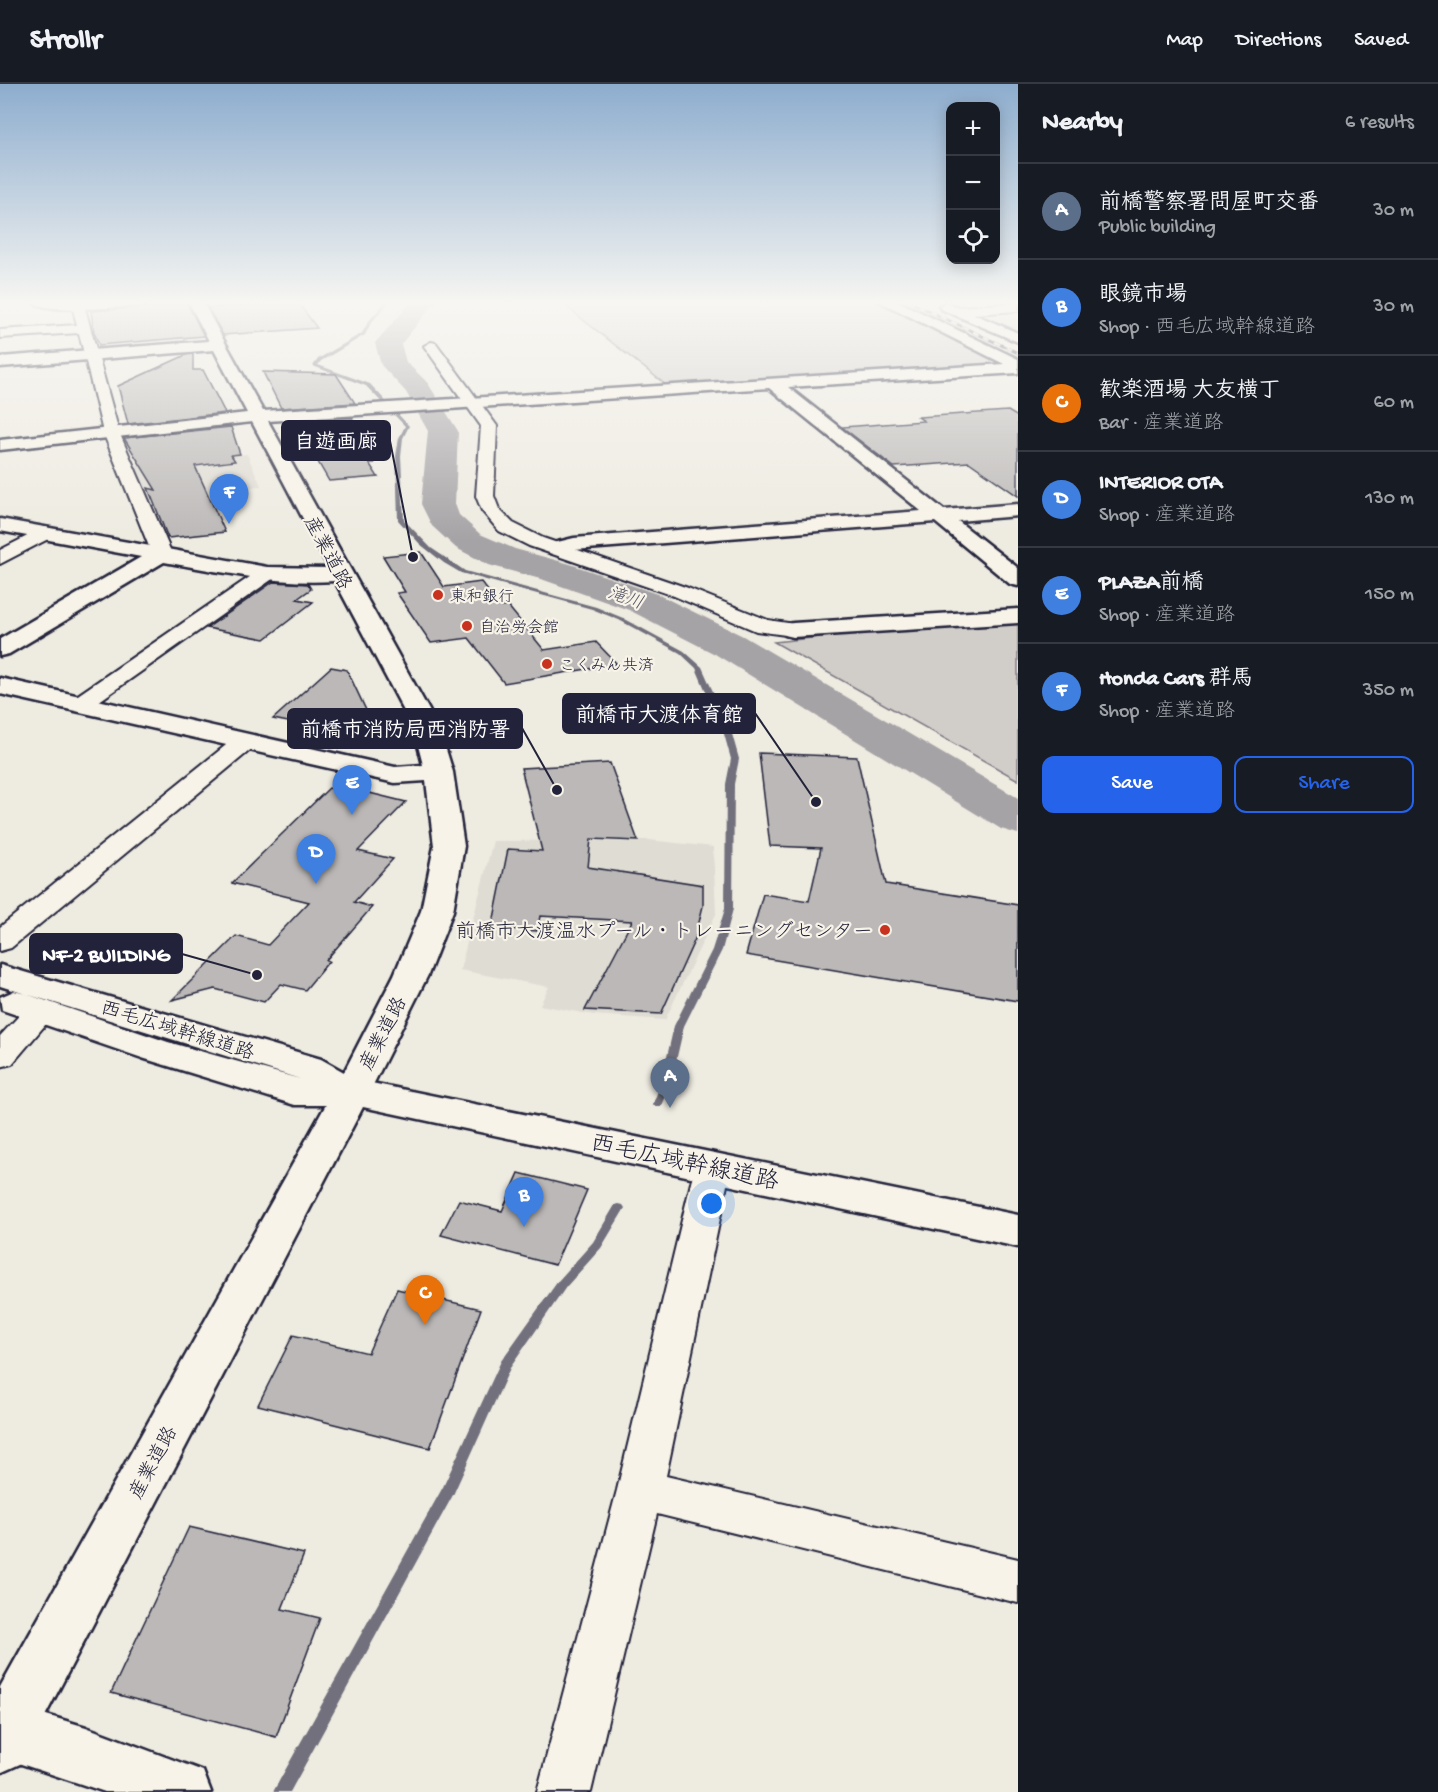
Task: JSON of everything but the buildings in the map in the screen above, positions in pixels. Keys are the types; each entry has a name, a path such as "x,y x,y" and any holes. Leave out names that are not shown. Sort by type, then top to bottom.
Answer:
{"street":[{"path":"98,381 111,432 162,554"},
{"name":"産業道路","path":"2,1735 352,1092 411,975 437,911 449,846 439,772 427,730 238,381"},
{"path":"453,381 467,404 489,426 486,455 487,504 506,527 536,542 681,592 773,628 793,630 1018,616"},
{"path":"0,445 257,416 821,381"},
{"path":"774,384 1018,579"},
{"path":"556,548 574,544 1018,510"},
{"path":"0,525 267,574 308,576 341,574"},
{"path":"0,558 45,533"},
{"path":"0,650 162,554"},
{"path":"80,704 267,574"},
{"path":"0,686 395,775 439,772"},
{"path":"0,942 245,742"},
{"name":"西毛広域幹線道路","path":"0,975 308,1068 352,1092"},
{"name":"西毛広域幹線道路","path":"0,998 155,1050 295,1092 352,1092 1018,1231"},
{"path":"0,1056 41,1011"},
{"path":"564,1792 640,1490 713,1166"},
{"path":"640,1490 1018,1581"},
{"path":"2,1735 86,1756 182,1792"}],"shaded area":[{"path":"661,381 780,381 670,388"},
{"path":"247,454 261,486 147,497 135,465"},
{"path":"1018,621 1018,780 774,642 868,632"},
{"path":"649,840 713,847 716,914 665,1020 594,1015 540,1005 549,987 460,970 493,841"}],"waterway":[{"path":"356,381 368,385 407,426 401,438 398,456 401,520 414,535 446,562 463,572 594,608 621,619 682,652 699,667 728,734 735,759 730,784 729,909 717,950 679,1026 666,1083 658,1104"},
{"name":"滝川","path":"410,381 417,388 443,431 438,504 444,519 468,541 502,557 557,572 643,602 729,645 1018,819"},
{"path":"281,1792 448,1491 505,1365 562,1284 597,1245 619,1208"}],"place":[{"name":"Honda Cars 群馬","path":"229,524"},
{"name":"自遊画廊","path":"413,557"},
{"name":"東和銀行","path":"438,595"},
{"name":"自治労会館","path":"467,626"},
{"name":"こくみん共済","path":"547,664"},
{"name":"前橋市消防局西消防署","path":"557,790"},
{"name":"前橋市大渡体育館","path":"816,802"},
{"name":"PLAZA前橋","path":"352,815"},
{"name":"INTERIOR OTA","path":"316,884"},
{"name":"前橋市大渡温水プール・トレーニングセンター","path":"885,930"},
{"name":"NF-2 BUILDING","path":"257,975"},
{"name":"前橋警察署問屋町交番","path":"670,1108"},
{"name":"眼鏡市場","path":"524,1227"},
{"name":"歓楽酒場 大友横丁","path":"425,1325"}]}
